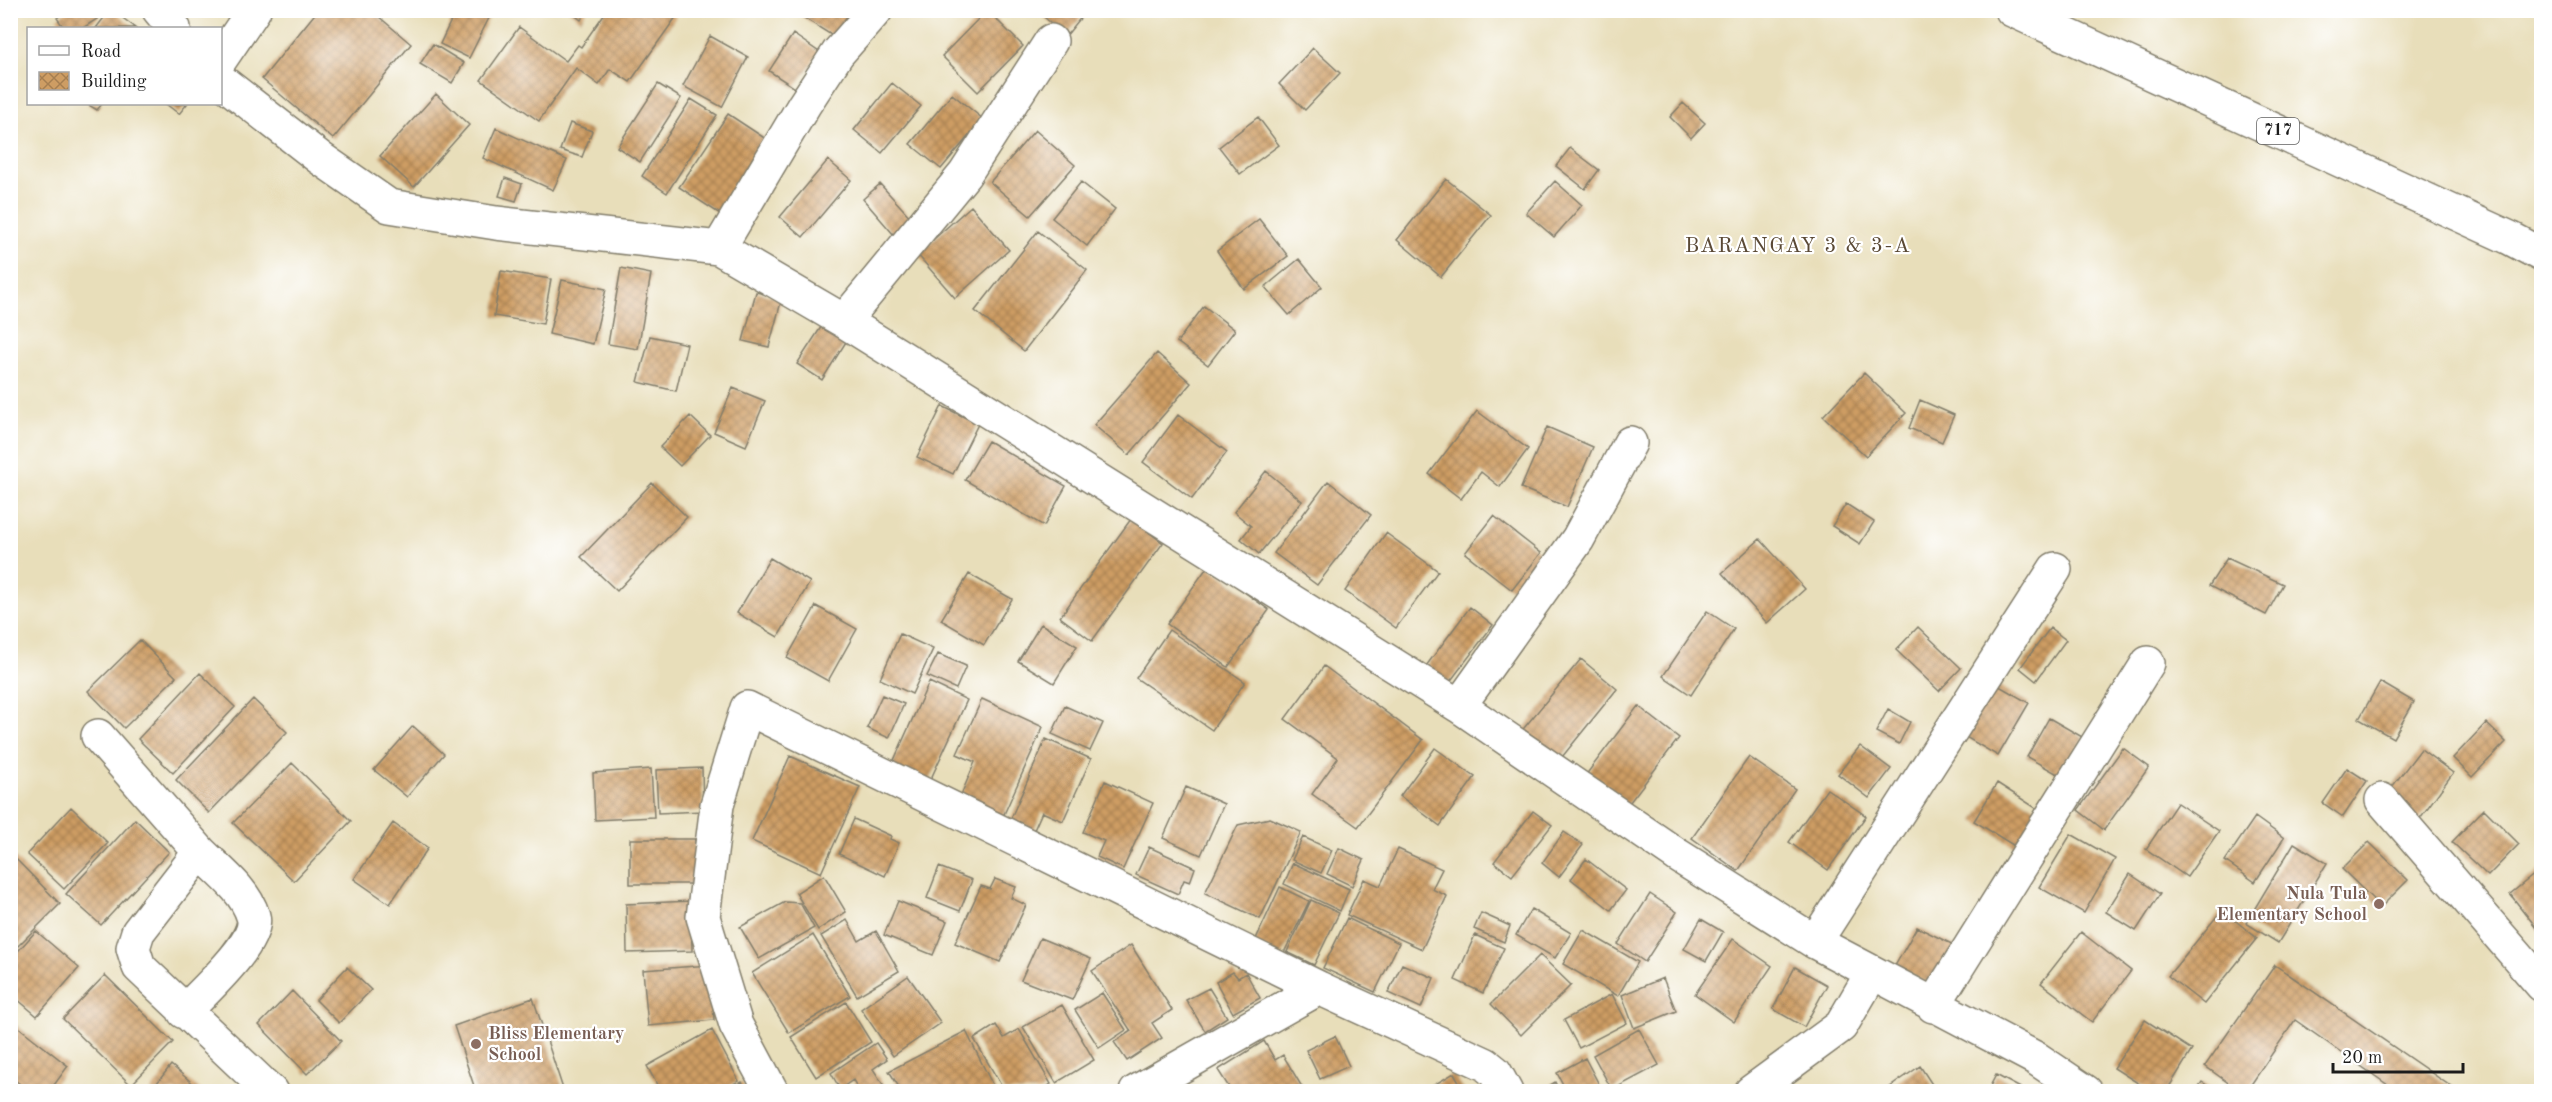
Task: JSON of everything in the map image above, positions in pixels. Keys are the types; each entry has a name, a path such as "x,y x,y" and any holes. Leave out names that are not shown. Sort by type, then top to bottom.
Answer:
{"main road":[{"path":"159,10 173,27"},
{"path":"222,57 254,10"},
{"path":"719,248 838,53 876,10"},
{"name":"717","path":"2012,10 2478,223 2541,255"},
{"path":"844,321 965,174 1051,42"},
{"path":"222,82 320,158 389,206 496,223 719,248 844,321 1459,706 1677,855 1815,942 2037,1059 2086,1092"},
{"path":"1459,706 1578,539 1630,442"},
{"path":"1815,942 2055,569"},
{"path":"1933,1006 2148,663"},
{"path":"772,1092 736,1025 703,917 717,805 747,708 1319,988 1485,1064 1495,1072 1506,1092"},
{"path":"98,736 200,852 234,885 248,904 254,919 252,932 242,950 184,1012"},
{"path":"2382,800 2541,985"},
{"path":"200,852 138,932 133,948 139,967 271,1092"},
{"path":"1751,1092 1840,1026 1872,973"},
{"path":"1136,1092 1319,988"}],"building":[{"path":"68,10 96,10 100,17 85,27 63,27 57,18"},
{"path":"112,10 135,27 97,27"},
{"path":"318,10 371,10 411,44 333,139 262,79"},
{"path":"456,10 493,10 469,58 440,44"},
{"path":"568,10 587,10 581,20"},
{"path":"607,10 668,10 676,17 630,82 610,69 599,85 576,68 539,121 481,80 519,27 566,61 578,45 581,47"},
{"path":"797,10 854,10 836,38 796,13"},
{"path":"987,10 1023,46 978,92 942,56"},
{"path":"1036,10 1087,10 1066,36"},
{"path":"793,34 819,52 795,88 769,71"},
{"path":"710,36 748,57 722,107 683,86"},
{"path":"433,44 464,63 452,83 420,64"},
{"path":"1313,48 1340,73 1305,110 1279,84"},
{"path":"892,83 921,106 882,153 854,130"},
{"path":"658,84 681,98 640,162 617,147"},
{"path":"436,94 469,125 414,187 380,156"},
{"path":"952,94 983,119 941,169 910,144"},
{"path":"691,99 717,115 667,193 642,176"},
{"path":"1683,103 1705,123 1691,138 1670,117"},
{"path":"89,105 101,105 97,110"},
{"path":"167,105 186,105 179,114"},
{"path":"728,114 769,141 720,214 679,187"},
{"path":"1258,117 1279,145 1240,174 1219,147"},
{"path":"570,123 592,131 582,157 560,150"},
{"path":"496,128 567,160 553,190 483,158"},
{"path":"1035,130 1075,165 1030,216 990,182"},
{"path":"1570,148 1599,170 1585,189 1556,166"},
{"path":"828,160 851,180 803,237 780,217"},
{"path":"505,178 522,184 516,201 499,196"},
{"path":"1446,179 1491,215 1441,277 1397,240"},
{"path":"1555,181 1582,205 1554,237 1526,213"},
{"path":"1081,182 1115,209 1087,246 1052,218"},
{"path":"880,184 912,219 894,235 863,199"},
{"path":"971,206 1009,250 955,298 917,254"},
{"path":"1259,219 1288,256 1244,289 1217,251"},
{"path":"1038,231 1087,270 1024,351 975,311"},
{"path":"1299,259 1322,287 1289,315 1265,287"},
{"path":"621,268 651,274 638,349 608,344"},
{"path":"501,271 551,279 543,324 494,316"},
{"path":"562,280 606,289 593,344 549,334"},
{"path":"756,292 782,298 769,347 743,341"},
{"path":"1204,306 1235,330 1208,365 1177,342"},
{"path":"827,318 851,334 822,380 797,364"},
{"path":"650,336 687,344 676,391 638,382"},
{"path":"1157,353 1191,383 1129,455 1094,425"},
{"path":"1864,373 1906,413 1866,456 1823,416"},
{"path":"733,388 765,401 746,446 714,432"},
{"path":"1920,400 1954,415 1942,442 1909,428"},
{"path":"942,406 978,424 953,474 917,457"},
{"path":"1477,411 1528,449 1500,487 1481,472 1461,499 1429,474"},
{"path":"1178,415 1227,452 1192,499 1143,462"},
{"path":"690,416 710,435 680,466 660,447"},
{"path":"1547,427 1593,447 1567,507 1521,488"},
{"path":"988,441 1066,486 1044,526 965,480"},
{"path":"1266,471 1302,501 1259,554 1241,539 1251,526 1234,512"},
{"path":"1328,481 1371,515 1317,585 1274,553"},
{"path":"652,483 687,517 617,591 581,557"},
{"path":"1846,504 1874,522 1860,544 1832,526"},
{"path":"1494,516 1541,553 1512,590 1465,553"},
{"path":"1131,519 1163,543 1092,641 1060,617"},
{"path":"1386,533 1438,571 1396,628 1345,591"},
{"path":"1760,539 1805,589 1767,623 1722,573"},
{"path":"770,558 810,582 778,637 737,613"},
{"path":"2227,558 2283,584 2266,615 2209,586"},
{"path":"1208,566 1269,610 1228,667 1167,624"},
{"path":"969,574 1012,599 984,645 941,620"},
{"path":"816,606 857,629 828,681 787,658"},
{"path":"1470,607 1493,625 1449,683 1426,666"},
{"path":"1707,611 1734,629 1691,695 1663,676"},
{"path":"1041,624 1077,646 1054,683 1018,661"},
{"path":"1918,627 1961,668 1939,691 1896,650"},
{"path":"2050,628 2066,640 2036,681 2020,668"},
{"path":"1169,630 1245,682 1212,730 1136,678"},
{"path":"900,634 933,649 912,694 880,679"},
{"path":"140,640 176,677 124,728 88,691"},
{"path":"938,654 966,666 956,689 927,676"},
{"path":"1581,659 1617,689 1558,762 1519,734"},
{"path":"1324,666 1423,740 1358,827 1312,794 1338,758 1285,719"},
{"path":"200,673 235,707 173,773 138,739"},
{"path":"929,682 967,700 928,785 891,767"},
{"path":"2380,682 2414,702 2393,738 2359,719"},
{"path":"1994,683 2029,703 1998,756 1964,736"},
{"path":"882,695 904,704 889,738 867,728"},
{"path":"253,699 287,732 209,813 176,780"},
{"path":"982,699 1043,727 1001,821 958,802 975,762 957,754"},
{"path":"1065,706 1103,723 1090,751 1052,734"},
{"path":"1638,706 1679,738 1620,815 1579,784"},
{"path":"1888,709 1910,722 1899,744 1876,732"},
{"path":"2049,718 2084,738 2063,777 2027,757"},
{"path":"2486,723 2506,742 2472,777 2453,758"},
{"path":"413,726 444,754 407,797 374,770"},
{"path":"1046,739 1091,759 1063,821 1042,812 1034,830 1010,820"},
{"path":"1860,746 1891,769 1869,798 1838,774"},
{"path":"1435,748 1475,777 1440,826 1400,796"},
{"path":"2123,748 2149,767 2104,830 2078,810"},
{"path":"2421,749 2453,773 2418,821 2385,796"},
{"path":"790,756 860,787 821,873 752,841"},
{"path":"1749,757 1795,789 1738,871 1692,838"},
{"path":"292,763 351,821 294,881 233,823"},
{"path":"702,768 703,811 658,813 656,770"},
{"path":"2347,768 2367,781 2343,817 2323,803"},
{"path":"651,769 654,817 595,820 593,773"},
{"path":"1105,781 1153,803 1123,869 1097,857 1104,841 1083,832"},
{"path":"1997,783 2039,810 2016,847 1974,821"},
{"path":"1186,787 1224,804 1201,855 1163,838"},
{"path":"1827,789 1866,816 1828,870 1789,842"},
{"path":"2177,803 2219,831 2187,877 2146,849"},
{"path":"71,807 108,843 64,889 27,854"},
{"path":"2484,809 2519,844 2488,876 2452,842"},
{"path":"1533,811 1552,825 1512,876 1494,862"},
{"path":"2255,817 2284,838 2255,882 2225,861"},
{"path":"1270,818 1301,832 1260,919 1205,893 1238,825"},
{"path":"135,819 169,852 101,925 66,894"},
{"path":"854,819 891,836 890,839 899,843 885,876 839,854"},
{"path":"393,823 428,848 390,904 354,879"},
{"path":"1564,832 1583,845 1559,877 1542,863"},
{"path":"2071,834 2115,859 2084,913 2039,887"},
{"path":"1303,837 1332,850 1321,873 1292,860"},
{"path":"630,839 695,839 695,884 630,884"},
{"path":"2369,842 2408,880 2381,907 2342,869"},
{"path":"2294,843 2327,863 2278,943 2246,923"},
{"path":"1149,847 1195,868 1190,882 1184,880 1178,894 1136,875"},
{"path":"1339,848 1364,860 1352,886 1327,874"},
{"path":"1398,849 1442,869 1432,889 1447,896 1422,949 1347,915 1364,879 1380,886"},
{"path":"15,858 60,904 18,946 10,938 10,862"},
{"path":"1586,859 1626,890 1611,910 1571,879"},
{"path":"1293,863 1349,889 1340,911 1284,884"},
{"path":"939,867 972,880 960,911 927,898"},
{"path":"2541,869 2541,931 2540,932 2510,894"},
{"path":"2130,874 2160,894 2136,931 2106,912"},
{"path":"824,875 846,912 818,930 796,893"},
{"path":"995,879 1016,887 1011,898 1026,905 1000,962 955,943 981,886 990,889"},
{"path":"1280,887 1309,901 1278,965 1250,952"},
{"path":"1650,894 1677,912 1645,962 1618,944"},
{"path":"1311,900 1339,913 1314,965 1287,952"},
{"path":"691,901 692,951 627,953 626,904"},
{"path":"898,901 947,921 933,955 884,935"},
{"path":"785,902 800,903 814,928 759,959 740,927"},
{"path":"1531,909 1571,933 1555,958 1516,935"},
{"path":"2222,910 2257,938 2204,1004 2168,976"},
{"path":"1481,913 1510,926 1504,942 1474,929"},
{"path":"1347,918 1399,943 1375,992 1323,968"},
{"path":"1701,919 1723,932 1706,961 1684,949"},
{"path":"847,920 859,941 876,931 899,971 857,996 821,936"},
{"path":"1917,927 1960,948 1938,989 1895,966"},
{"path":"1583,930 1638,962 1618,996 1563,964"},
{"path":"36,931 79,968 37,1016 10,993 10,960"},
{"path":"2081,932 2131,971 2092,1022 2041,983"},
{"path":"813,935 850,996 789,1033 752,973"},
{"path":"1475,935 1504,948 1483,993 1455,980"},
{"path":"1040,938 1091,959 1072,1000 1021,980"},
{"path":"1733,939 1772,966 1734,1022 1695,994"},
{"path":"1131,945 1172,1010 1152,1023 1162,1038 1127,1061 1114,1042 1131,1031 1092,971"},
{"path":"1540,955 1571,985 1521,1035 1491,1004"},
{"path":"1402,964 1434,978 1421,1008 1388,993"},
{"path":"710,965 714,1020 648,1026 643,970"},
{"path":"2275,965 2459,1092 2398,1092 2295,1020 2246,1092 2241,1092 2205,1066"},
{"path":"347,967 371,990 339,1023 316,1000"},
{"path":"1795,967 1827,985 1804,1027 1773,1009"},
{"path":"1233,972 1238,978 1246,973 1260,998 1233,1013 1216,982"},
{"path":"105,975 173,1042 131,1085 63,1019"},
{"path":"908,976 941,1023 893,1056 861,1009"},
{"path":"1663,978 1676,1011 1634,1028 1622,995"},
{"path":"1209,988 1227,1017 1205,1031 1186,1000"},
{"path":"292,991 341,1041 307,1074 259,1025"},
{"path":"1102,993 1126,1030 1099,1048 1075,1010"},
{"path":"1612,994 1627,1023 1579,1048 1564,1020"},
{"path":"533,998 564,1092 476,1092 454,1026"},
{"path":"846,1002 871,1042 816,1077 791,1037"},
{"path":"1062,1005 1094,1060 1056,1083 1023,1027"},
{"path":"2145,1020 2192,1050 2166,1092 2152,1092 2114,1068"},
{"path":"16,1025 68,1066 49,1092 30,1092 10,1076 10,1033"},
{"path":"996,1025 1004,1038 1019,1029 1051,1084 1039,1092 1005,1092 974,1039"},
{"path":"1639,1029 1659,1065 1612,1090 1593,1055"},
{"path":"712,1030 739,1081 719,1092 661,1092 647,1066"},
{"path":"966,1031 996,1092 902,1092 889,1071"},
{"path":"1335,1036 1349,1066 1320,1079 1306,1050"},
{"path":"1264,1041 1275,1060 1283,1055 1305,1092 1232,1092 1218,1070"},
{"path":"876,1043 887,1059 873,1069 888,1092 860,1092 853,1080 840,1089 831,1073"},
{"path":"1585,1058 1603,1092 1567,1092 1557,1073"},
{"path":"171,1065 203,1092 150,1092"},
{"path":"1920,1066 1937,1092 1883,1092"},
{"path":"1454,1073 1465,1092 1422,1092"},
{"path":"1996,1075 2028,1092 1987,1092"},
{"path":"742,1082 747,1092 724,1092"},
{"path":"1555,1082 1560,1092 1539,1092"},
{"path":"2202,1082 2217,1092 2195,1092"}],"place":[{"name":"Nula Tula Elementary School","path":"2379,904"},
{"name":"Bliss Elementary School","path":"476,1044"}],"district":[{"name":"BARANGAY 3 & 3-A","path":"1798,246"}]}
